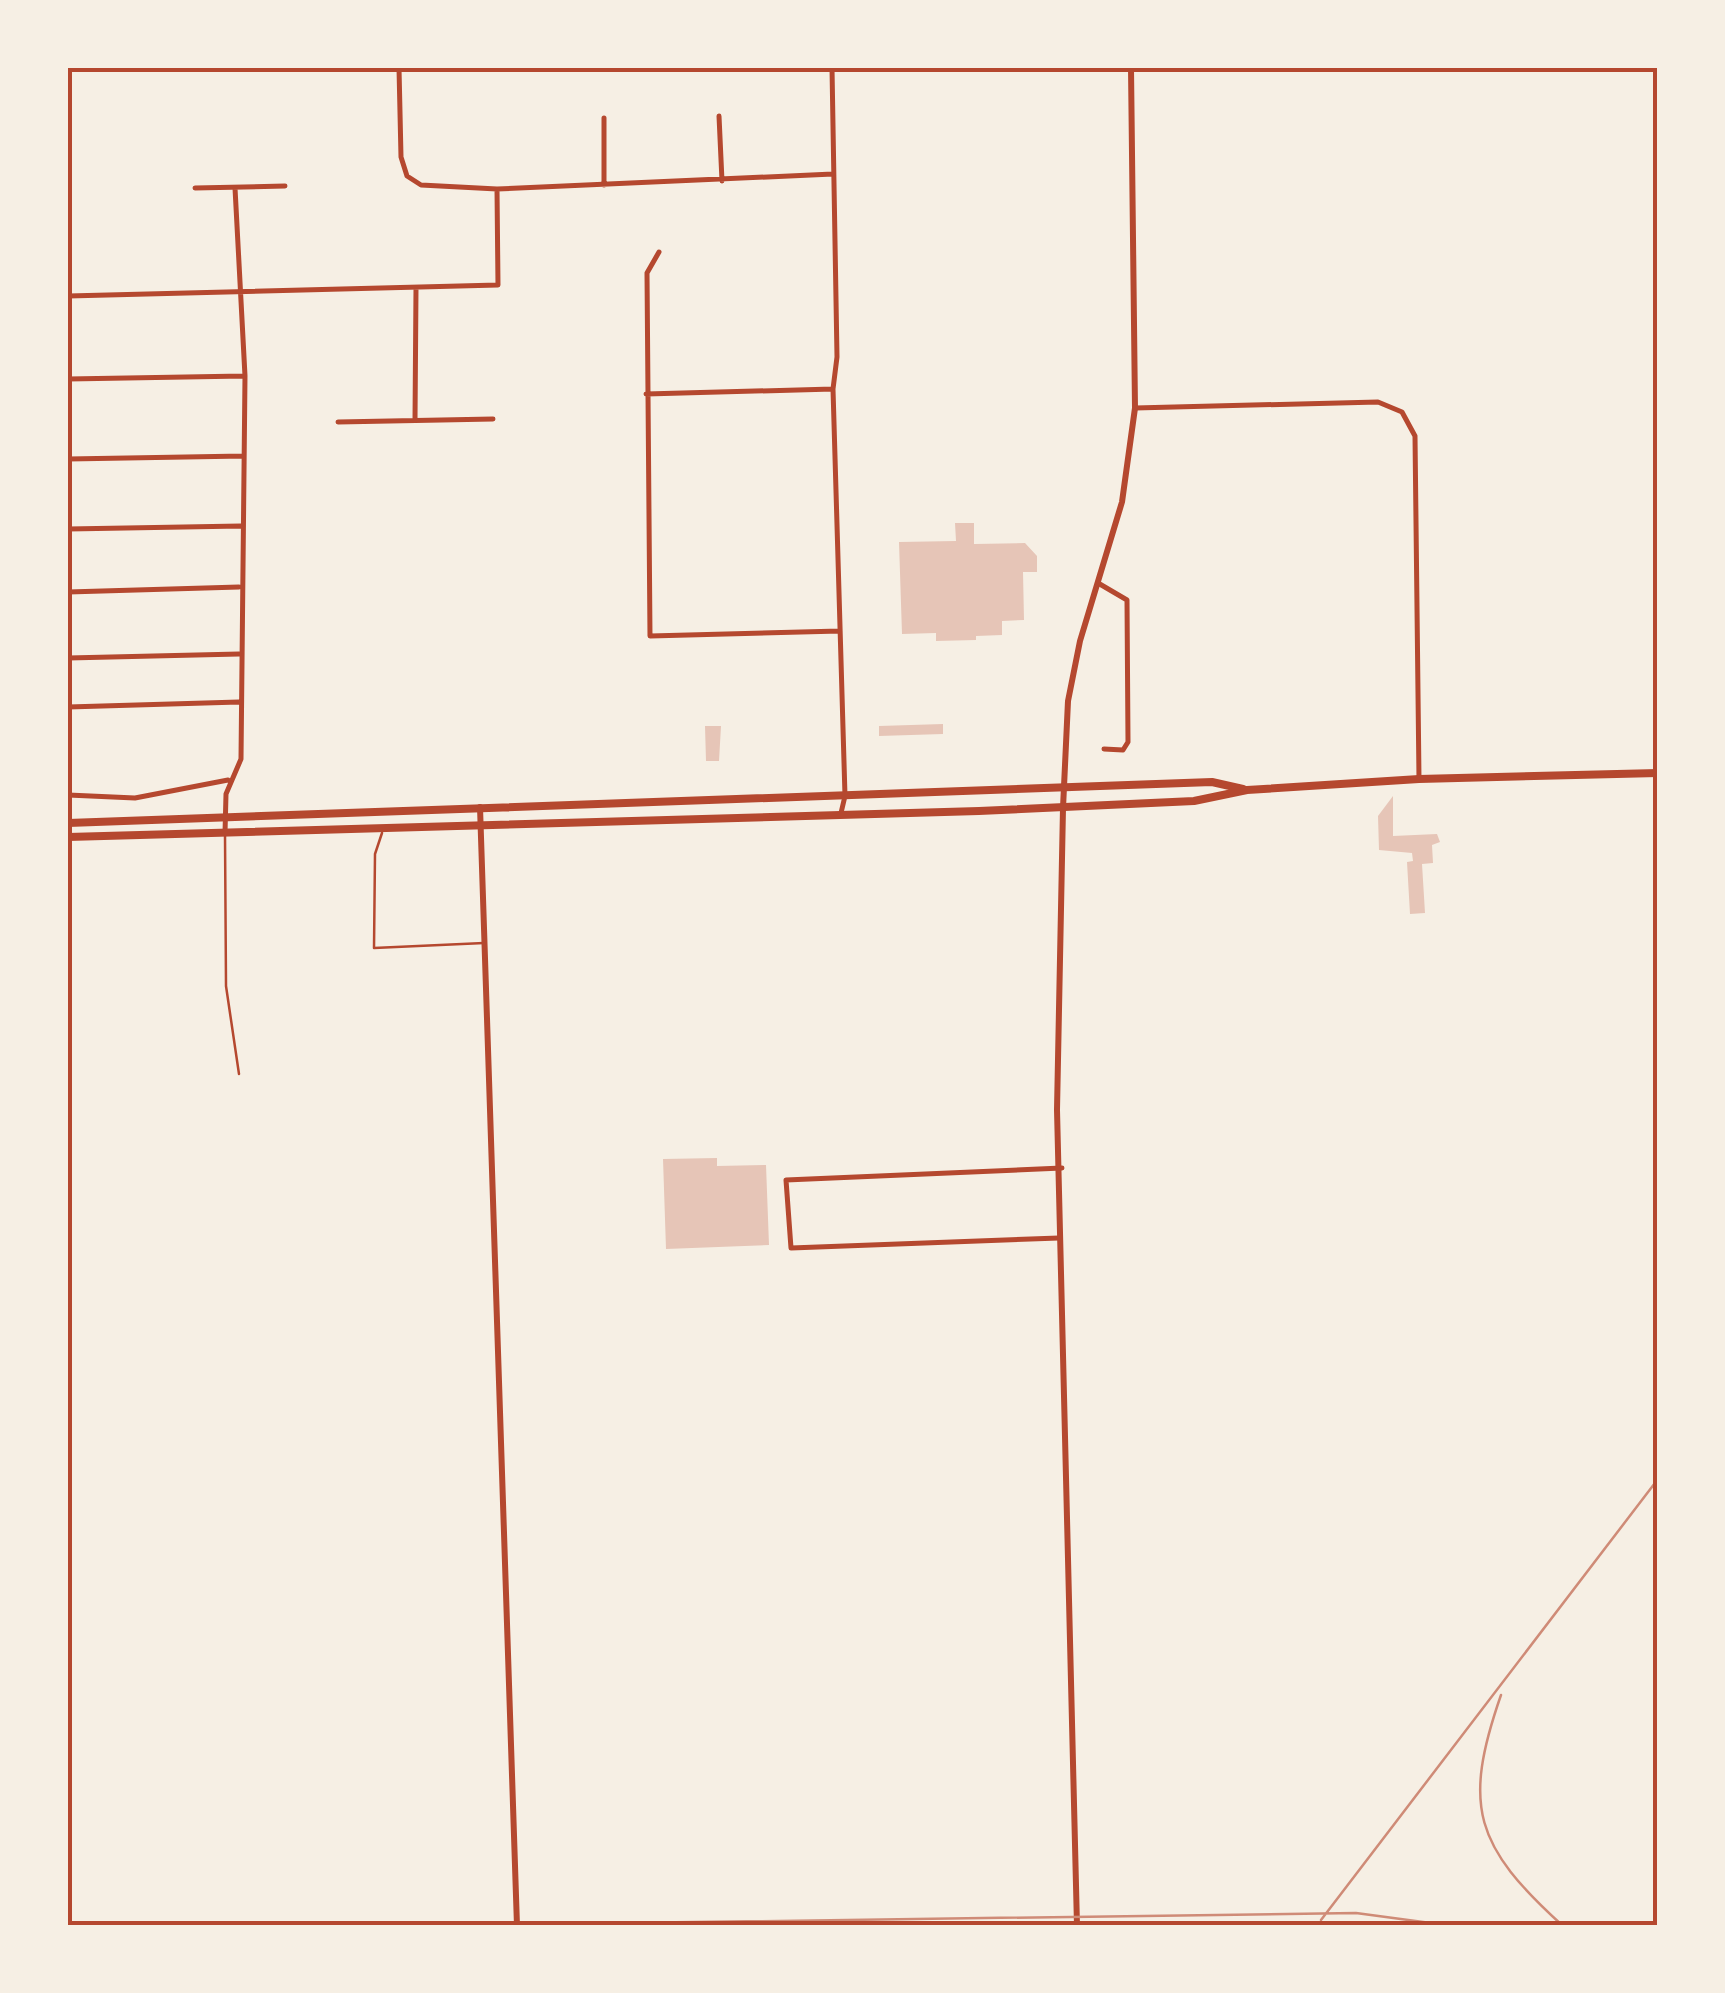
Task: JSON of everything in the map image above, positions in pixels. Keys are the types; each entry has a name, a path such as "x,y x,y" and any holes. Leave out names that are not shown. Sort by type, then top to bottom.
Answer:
{"main road":[{"path":"68,837 1063,808 1194,801 1248,790 1657,773"},
{"path":"68,823 1212,782 1248,790"}],"street":[{"path":"399,68 401,157 407,176 421,185 444,190 497,189 833,174"},
{"path":"832,68 837,357 833,390 846,796 840,816"},
{"path":"1077,1926 1057,1028 1063,808 1068,702 1122,502 1136,408 1132,68"},
{"path":"718,116 722,180"},
{"path":"604,118 604,184"},
{"path":"195,188 285,186"},
{"path":"225,833 230,780 241,760 240,587 245,456 235,188"},
{"path":"68,296 498,286 497,189"},
{"path":"659,252 646,273 650,636 840,631"},
{"path":"415,420 416,288"},
{"path":"68,379 244,376"},
{"path":"646,394 833,390"},
{"path":"1136,408 1364,402 1387,403 1402,412 1414,436 1420,780"},
{"path":"338,422 493,419"},
{"path":"68,459 245,456"},
{"path":"68,529 241,526"},
{"path":"1098,583 1127,600 1128,742 1123,750 1104,749"},
{"path":"68,592 240,587"},
{"path":"68,658 240,654"},
{"path":"68,707 240,702"},
{"path":"1657,773 1658,981"},
{"path":"68,795 135,798 230,780"},
{"path":"480,807 516,1926"},
{"path":"1060,1238 791,1248 786,1180 1062,1168"}],"lane":[{"path":"384,829 375,854 374,948 485,943"},
{"path":"225,833 226,986 239,1074"}],"building":[{"path":"955,523 974,523 974,544 1025,543 1037,556 1037,572 1023,572 1024,620 1002,621 1002,635 976,636 976,640 936,641 936,633 902,634 899,542 956,541"},
{"path":"943,724 943,734 879,736 879,726"},
{"path":"705,726 721,726 719,761 706,761"},
{"path":"1393,796 1393,836 1437,834 1440,842 1432,845 1433,863 1422,864 1425,913 1410,914 1407,862 1413,861 1412,853 1379,850 1378,816"},
{"path":"717,1158 717,1166 766,1165 769,1245 666,1249 663,1159"}],"railway":[{"path":"1321,1920 1658,1479"},
{"path":"1501,1695 1482,1767 1480,1796 1484,1822 1494,1847 1511,1872 1563,1926"},
{"path":"552,1924 1356,1913 1453,1926"}]}
